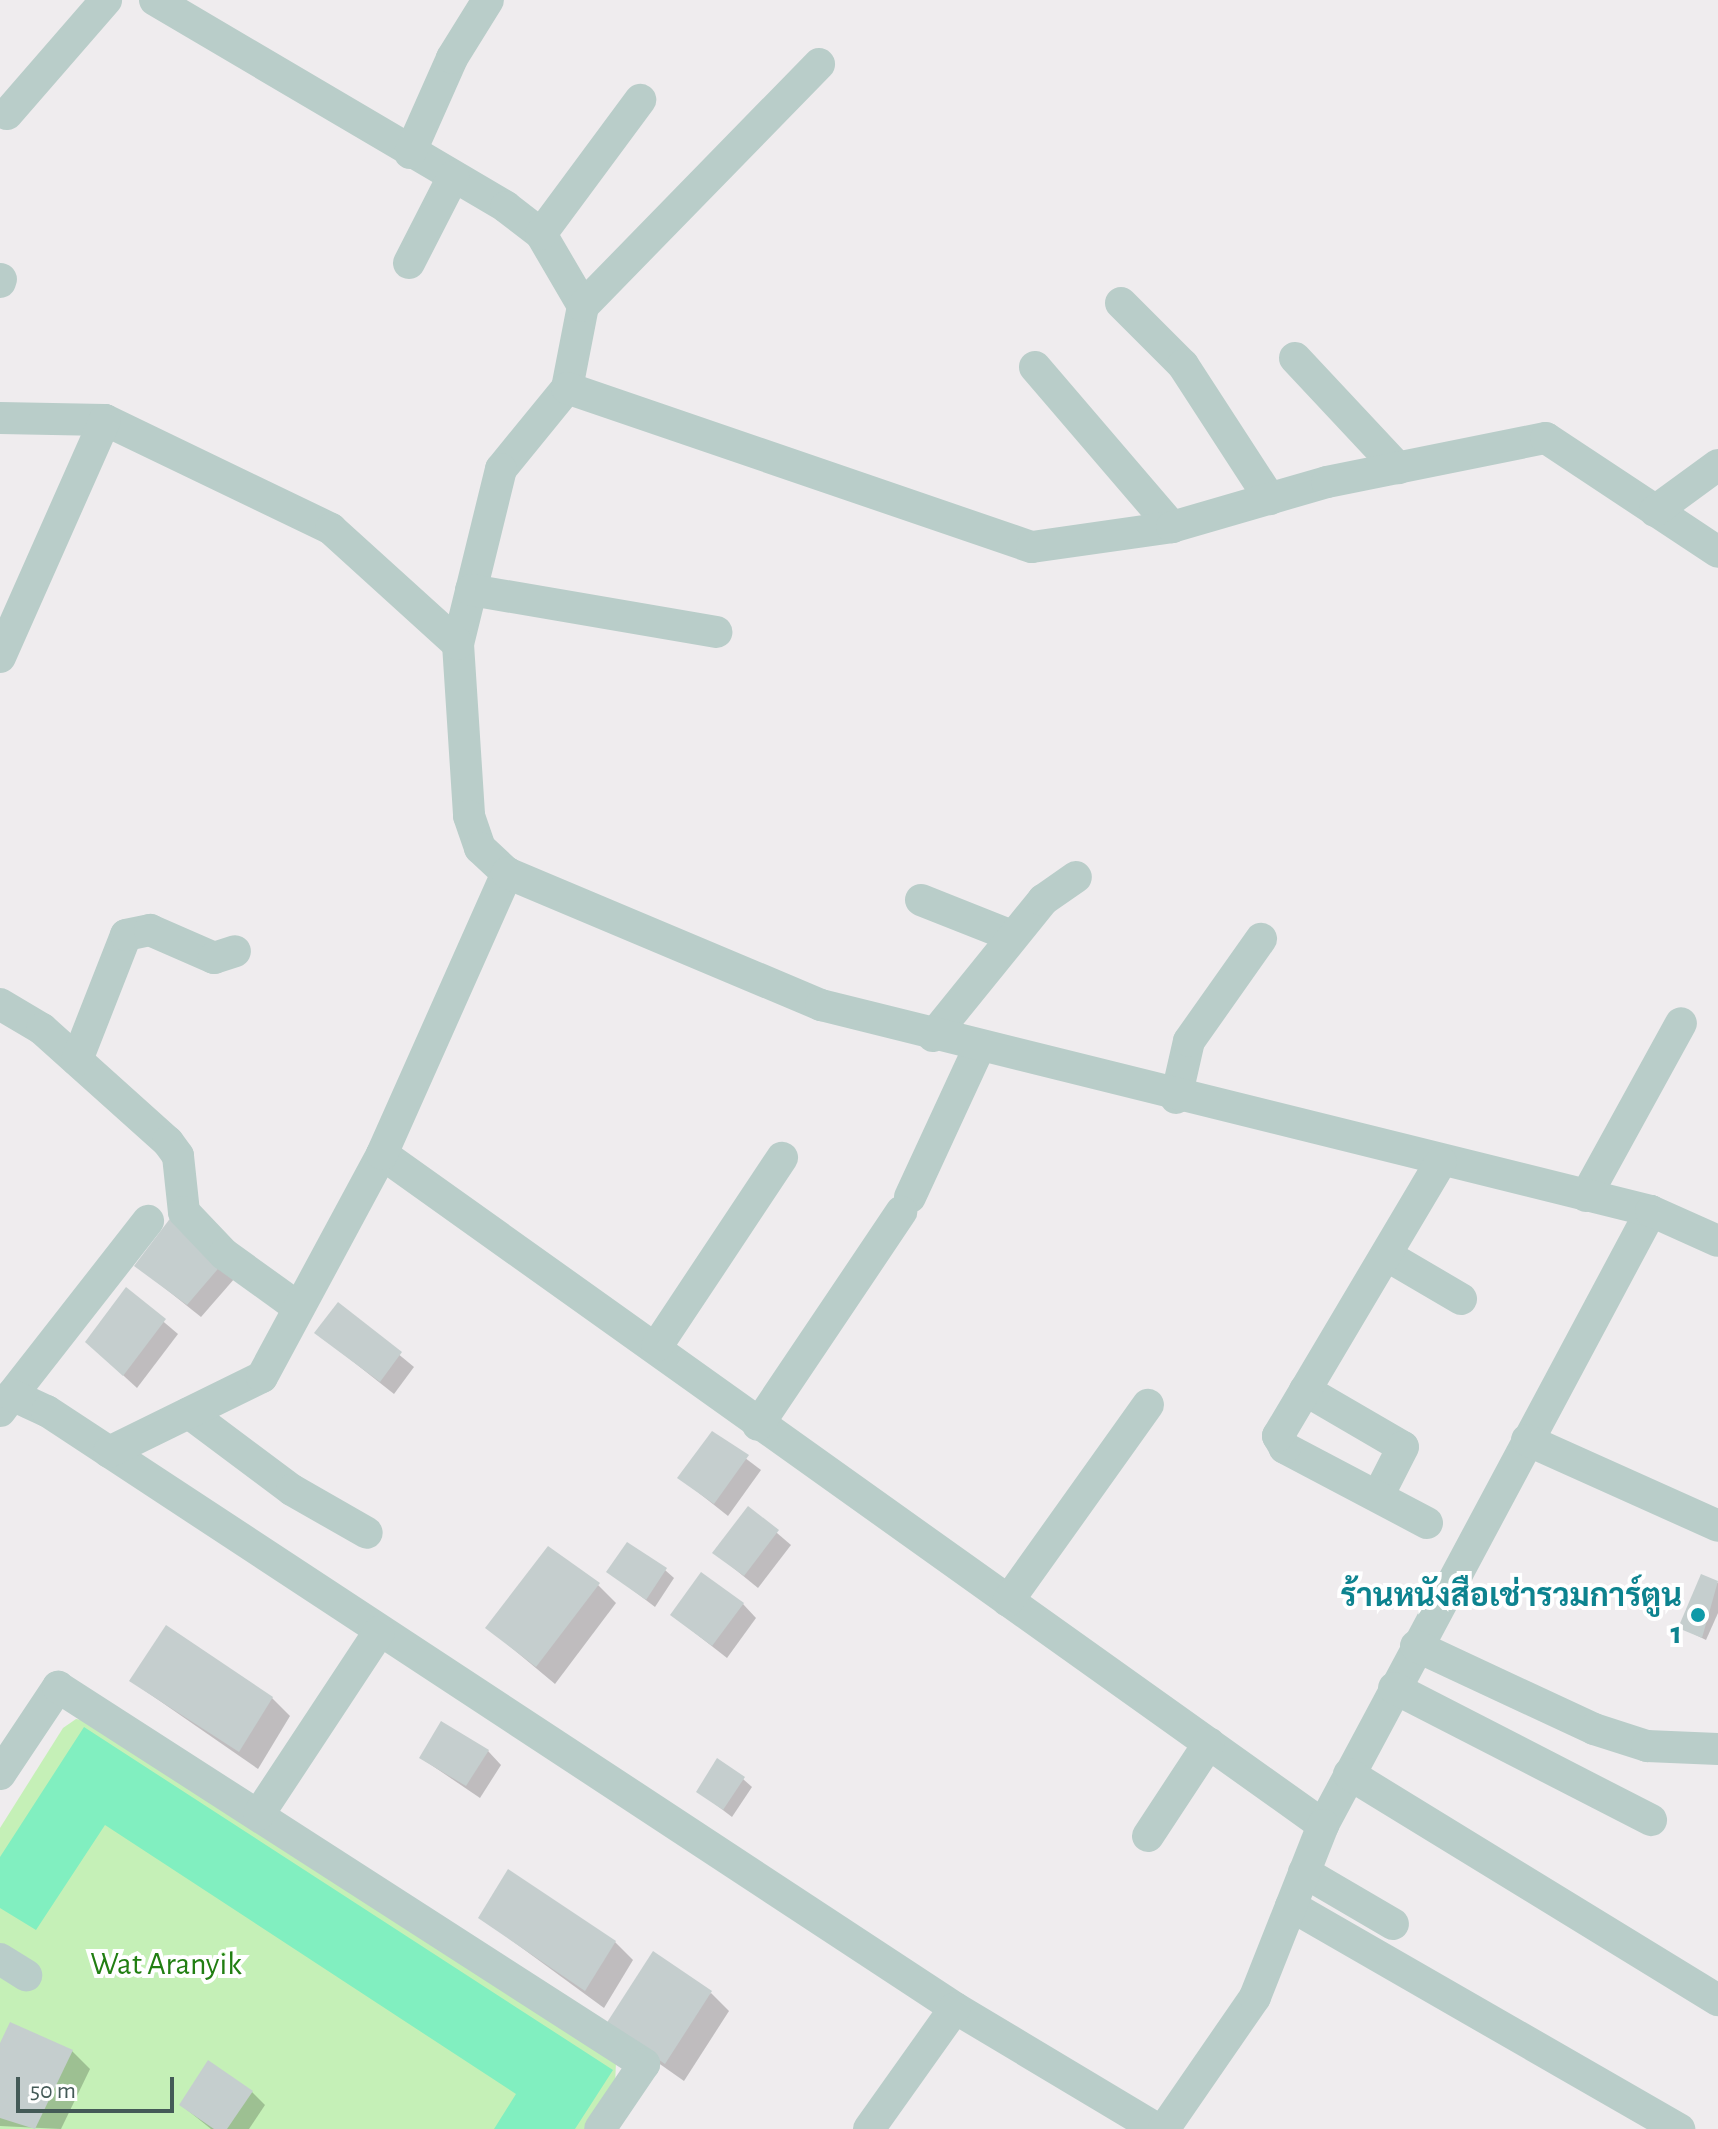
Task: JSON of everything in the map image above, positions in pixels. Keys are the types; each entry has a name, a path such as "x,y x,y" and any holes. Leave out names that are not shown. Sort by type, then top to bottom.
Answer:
{"street":[{"path":"7,114 106,0"},
{"path":"155,0 200,13 410,153 541,234 583,306"},
{"path":"410,153 452,58 488,0"},
{"path":"819,64 583,306 567,388 501,469 458,644 469,816 480,848 507,873 821,1005 1176,1098 1651,1211 1718,1241"},
{"path":"541,234 640,100"},
{"path":"409,263 453,177"},
{"path":"1121,303 1183,365 1270,499"},
{"path":"1295,358 1398,468"},
{"path":"1035,367 1172,527"},
{"path":"567,388 997,540 1076,546 1172,527 1398,468 1546,438 1718,552"},
{"path":"0,418 105,420 331,529 458,644"},
{"path":"0,657 105,420"},
{"path":"1655,511 1718,465"},
{"path":"471,590 716,632"},
{"path":"109,1452 262,1377 382,1154 507,873"},
{"path":"933,1036 1043,900 1076,877"},
{"path":"921,900 1012,936"},
{"path":"77,1060 126,935 150,930 214,958 235,951"},
{"path":"1176,1098 1189,1041 1261,939"},
{"path":"0,1004 77,1060 178,1156 184,1212 224,1254 299,1308"},
{"path":"1586,1196 1681,1023"},
{"path":"758,1425 906,1204 979,1048"},
{"path":"382,1154 657,1346 758,1425 1323,1825"},
{"path":"657,1346 782,1158"},
{"path":"1427,1523 1278,1442 1305,1390 1441,1162"},
{"path":"1164,2129 1255,1997 1323,1825 1651,1211"},
{"path":"148,1221 6,1403 109,1452 955,2008 1157,2129"},
{"path":"1386,1255 1461,1299"},
{"path":"1305,1390 1403,1447 1378,1496"},
{"path":"1008,1601 1148,1405"},
{"path":"189,1413 292,1490 367,1533"},
{"path":"1527,1440 1718,1526"},
{"path":"259,1814 379,1632"},
{"path":"1416,1646 1594,1729 1647,1746 1718,1749"},
{"path":"0,1774 58,1687 644,2064 600,2129"},
{"path":"1394,1688 1651,1820"},
{"path":"1148,1836 1209,1743"},
{"path":"1349,1774 1718,2000"},
{"path":"1304,1872 1393,1924"},
{"path":"1291,1906 1679,2129"},
{"path":"869,2129 955,2008"}],"green space":[{"name":"Wat Aranyik","path":"76,1719 97,1723 616,2062 615,2085 587,2129 0,2129 0,1828 63,1728"}],"shaded area":[{"path":"84,1727 613,2070 575,2129 494,2129 516,2094 105,1825 36,1930 0,1908 0,1857"}],"building":[{"path":"172,1216 223,1263 187,1305 134,1266"},
{"path":"126,1287 166,1319 123,1376 85,1342"},
{"path":"338,1302 402,1352 380,1382 314,1333"},
{"path":"712,1431 749,1455 714,1504 677,1478"},
{"path":"748,1506 779,1530 744,1576 712,1553"},
{"path":"627,1542 667,1568 646,1600 606,1572"},
{"path":"548,1546 600,1583 536,1667 485,1628"},
{"path":"701,1572 744,1603 712,1646 670,1615"},
{"name":"ร้านหนังสือเช่ารวมการ์ตูน 1","path":"1701,1574 1718,1581 1702,1638 1678,1628"},
{"path":"166,1625 273,1697 239,1752 129,1681"},
{"path":"441,1721 489,1750 466,1786 419,1758"},
{"path":"717,1758 745,1777 723,1810 696,1792"},
{"path":"508,1869 616,1941 585,1991 478,1918"},
{"path":"653,1951 712,1991 665,2064 606,2024"},
{"path":"10,2022 73,2050 35,2129 0,2118 0,2043"},
{"path":"208,2060 253,2091 227,2129 214,2129 179,2105"}],"place":[{"name":"ร้านหนังสือเช่ารวมการ์ตูน 1","path":"1698,1615"}]}
